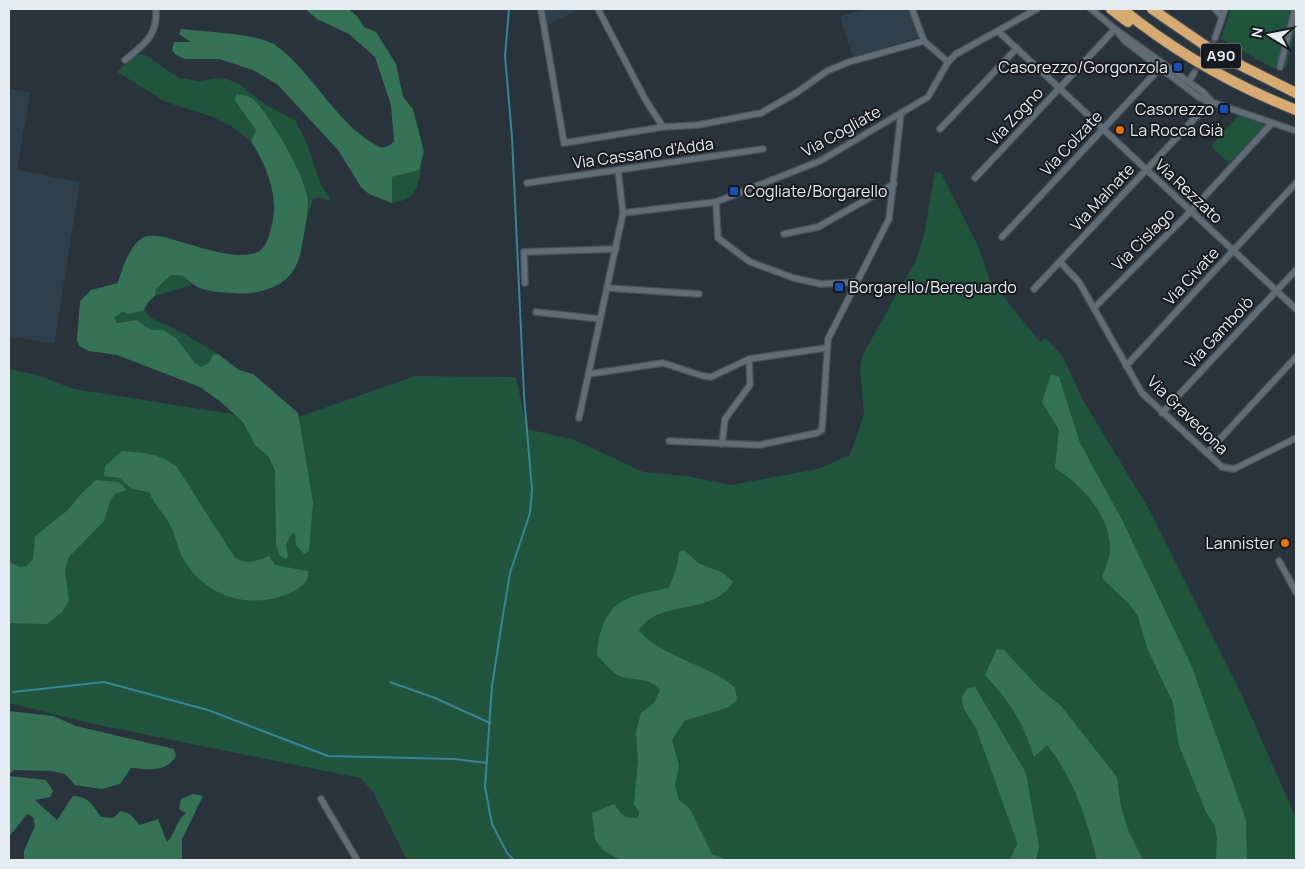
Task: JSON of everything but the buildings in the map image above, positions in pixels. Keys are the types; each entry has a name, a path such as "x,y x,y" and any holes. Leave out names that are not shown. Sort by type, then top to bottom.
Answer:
{"highway":[{"path":"1111,9 1131,24 1156,35"},
{"name":"A90","path":"1122,9 1156,35 1230,80 1296,110"},
{"name":"A90","path":"1152,9 1216,53 1296,93"}],"street":[{"path":"125,60 148,40 156,27 156,9"},
{"path":"541,9 564,143 663,127 698,125 761,113 796,93 826,71 849,62 924,41"},
{"path":"598,9 649,106 663,127"},
{"path":"912,9 924,41 948,62"},
{"name":"Via Cogliate","path":"623,213 716,202 820,161 930,95 948,62 959,52 1038,9"},
{"path":"1092,9 1115,29 1189,81 1211,101"},
{"path":"1215,9 1222,16"},
{"path":"1215,38 1225,9"},
{"path":"1280,67 1295,9"},
{"path":"1115,29 1125,41 1198,97 1296,131"},
{"name":"Via Zogno","path":"975,178 1115,29"},
{"name":"Via Rezzato","path":"998,31 1296,309"},
{"path":"940,129 1017,48"},
{"name":"Via Colzate","path":"1002,237 1160,68"},
{"path":"1189,81 1194,73"},
{"name":"Via Malnate","path":"1034,289 1211,101"},
{"path":"669,442 765,445 820,432 824,423 826,348 830,332 888,222 901,113"},
{"name":"Via Cislago","path":"1094,308 1191,211 1272,123"},
{"name":"Via Cassano d'Adda","path":"527,183 763,149"},
{"path":"579,418 623,213 618,170"},
{"name":"Via Civate","path":"1126,366 1296,183"},
{"path":"784,234 818,226 894,184"},
{"path":"716,202 718,238 750,262 811,283 856,282"},
{"path":"525,283 524,252 616,248"},
{"name":"Via Gravedona","path":"1060,262 1079,282 1142,393 1224,469 1232,470 1296,438"},
{"name":"Via Gambolò","path":"1162,413 1296,270"},
{"path":"607,288 699,294"},
{"path":"536,312 600,319"},
{"path":"589,374 663,363 702,376 711,377 749,359 826,348"},
{"path":"1207,453 1296,357"},
{"path":"722,444 724,421 749,387 749,359"},
{"path":"1279,561 1296,592"},
{"path":"321,799 357,860"}],"shaded area":[{"path":"544,9 580,9 547,25"},
{"path":"863,9 908,9 919,37 853,57 840,17"},
{"path":"9,89 30,93 17,170 80,182 54,344 9,336"}],"green space":[{"path":"305,9 348,9 357,16 364,27 376,32 396,64 403,97 413,109 424,152 419,170 392,177 392,203 369,194 361,187 338,150 278,85 253,70 219,59 185,59 176,55 172,50 174,42 191,42 179,34 181,29 246,36 270,42 278,47 304,72 353,128 382,148 390,145 394,141 391,105 375,57 349,34 317,19"},
{"path":"1231,9 1296,9 1296,26 1286,68 1273,68 1221,39"},
{"path":"137,54 145,55 179,78 199,81 218,78 227,79 239,84 264,104 295,120 306,141 320,183 330,199 328,201 319,197 313,199 307,219 308,198 298,170 272,122 256,130 251,141 231,126 213,117 166,102 117,72"},
{"path":"237,94 252,99 261,108 287,148 306,190 308,200 307,217 300,253 293,271 274,287 249,293 225,293 205,290 194,285 184,276 171,275 156,289 155,296 148,302 144,310 130,314 122,312 114,318 117,323 137,320 151,330 163,330 176,338 195,363 201,367 209,363 213,355 218,354 239,370 253,374 298,413 313,503 309,551 304,554 296,545 295,534 292,533 286,545 288,557 286,559 280,556 276,545 275,471 269,457 255,445 243,422 200,387 117,355 89,351 79,346 77,340 80,301 91,290 118,283 124,264 131,251 139,240 144,237 163,237 232,255 254,253 264,246 270,234 274,202 266,170 251,141 256,130 234,99"},
{"path":"1239,115 1265,125 1229,163 1211,146"},
{"path":"422,163 418,185 412,195 392,203 392,177 419,170"},
{"path":"935,172 941,173 977,244 990,280 1040,342 1046,338 1063,357 1084,402 1150,511 1240,691 1296,818 1296,860 407,860 372,790 360,778 89,723 9,703 9,369 37,375 74,389 258,418 276,425 415,376 516,377 527,429 575,440 643,472 687,476 731,485 818,469 850,455 864,414 860,369 862,356 916,260 924,235"},
{"path":"171,275 184,276 191,285 155,296 156,289"},
{"path":"144,310 151,318 183,333 218,354 213,355 209,363 201,367 195,363 176,338 163,330 151,330 137,320 117,323 113,318 122,312 130,314"},
{"path":"1051,374 1059,377 1080,443 1122,520 1192,667 1246,820 1247,860 1216,860 1217,839 1215,826 1206,812 1178,743 1173,703 1147,648 1138,616 1129,604 1102,578 1110,552 1106,526 1085,493 1055,468 1059,430 1042,402"},
{"path":"122,451 158,456 177,467 235,558 248,562 269,556 275,565 308,571 305,582 299,588 287,594 272,599 257,600 243,600 229,596 203,583 184,560 171,527 149,492 132,489 120,478 104,476 105,466"},
{"path":"96,480 119,482 127,490 115,494 110,501 104,521 69,557 65,570 69,601 62,612 47,624 9,623 9,562 20,567 27,566 33,559 35,536 68,510"},
{"path":"684,550 698,563 723,573 733,582 724,593 712,600 658,614 647,621 639,631 649,640 673,655 712,672 735,687 737,700 729,707 684,721 672,740 679,765 675,785 679,800 690,809 712,854 728,860 620,860 603,850 595,840 592,813 614,804 625,816 636,818 639,815 639,811 634,805 638,761 636,732 641,713 654,703 660,690 650,682 623,677 612,671 597,655 600,637 609,613 617,605 626,599 638,595 669,588 677,566 679,552"},
{"path":"997,649 1004,650 1040,689 1061,706 1117,777 1121,807 1128,830 1143,860 1097,860 1084,814 1057,758 1047,745 1034,757 1025,732 1015,713 985,675"},
{"path":"975,687 1026,773 1039,846 1036,860 1010,860 1017,844 1016,839 976,728 963,707 962,696 968,688"},
{"path":"9,711 53,716 76,726 174,749 176,756 162,768 131,768 120,784 102,789 75,785 65,774 52,771 14,770 9,774"},
{"path":"9,776 46,780 53,791 50,797 35,800 57,820 73,796 83,798 90,802 101,817 113,818 121,811 130,814 140,825 158,819 167,842 186,813 179,809 181,799 193,794 203,796 182,839 182,860 24,860 24,851 35,826 33,817 27,814 9,837"}],"waterway":[{"path":"509,9 505,56 512,137 524,395 532,490 530,513 510,573 503,615 492,686 485,787 492,824 507,853 514,860"},
{"path":"13,692 104,682 208,710 328,756 454,759 487,763"},
{"path":"390,682 435,698 490,723"}],"tunnel":[{"path":"1194,73 1215,38"}],"place":[{"name":"Casorezzo/Gorgonzola","path":"1178,67"},
{"name":"Casorezzo","path":"1224,109"},
{"name":"La Rocca Già","path":"1120,130"},
{"name":"Cogliate/Borgarello","path":"734,191"},
{"name":"Borgarello/Bereguardo","path":"839,287"},
{"name":"Lannister","path":"1285,543"}]}
